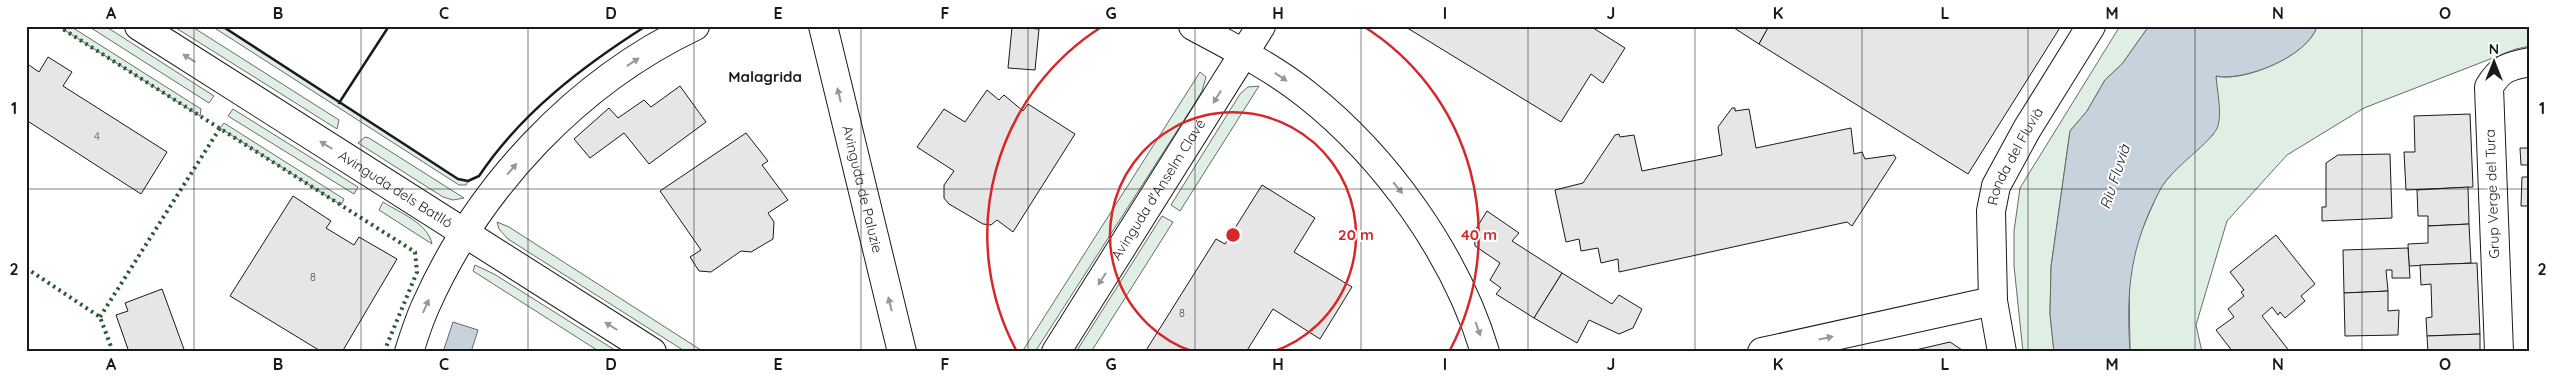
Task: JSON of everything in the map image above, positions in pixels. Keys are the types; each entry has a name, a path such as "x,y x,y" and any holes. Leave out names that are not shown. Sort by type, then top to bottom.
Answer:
{"street":[{"name":"Avinguda dels Batlló","path":"139,26 652,352"},
{"path":"409,352 426,305 464,233 509,172 548,129 607,78 695,26"},
{"name":"Avinguda de Paluzie","path":"823,26 902,352"},
{"path":"1193,26 1245,53 1306,94 1357,141 1403,194 1450,267 1478,326 1485,352"},
{"name":"Avinguda d'Anselm Clavé","path":"1056,352 1261,26"},
{"name":"Ronda del Fluvià","path":"2002,352 1993,301 1991,211 1996,186 2027,128 2091,26"},
{"name":"Grup Verge del Tura","path":"2499,352 2489,88 2497,73 2513,66 2530,62"},
{"path":"1762,352 1993,301"}],"green space":[{"path":"58,26 70,26 201,109 200,116"},
{"path":"88,26 105,26 214,96 209,103"},
{"path":"173,26 191,26 339,120 337,129"},
{"path":"222,26 458,179 468,181 466,185 459,185 213,27"},
{"path":"2120,26 2149,26 2122,64 2105,80 2087,111 2070,131 2051,267 2050,314 2054,352 2023,352 2014,266 2014,231 2020,188"},
{"path":"2317,26 2530,26 2530,46 2516,49 2364,108 2287,155 2227,221 2196,325 2202,352 2130,352 2129,276 2135,246 2160,188 2182,162 2213,135 2218,111 2216,76 2242,75 2274,64 2302,47 2312,37"},
{"path":"1200,72 1206,77 1202,91 1193,106 1035,352 1022,352"},
{"path":"1259,86 1180,211 1171,205 1240,94 1248,87"},
{"path":"233,109 358,187 354,194 228,116"},
{"path":"224,123 344,199 341,205 220,128"},
{"path":"365,137 464,198 453,200 443,197 358,143"},
{"path":"383,202 419,224 425,230 432,244 379,210"},
{"path":"1162,216 1173,222 1091,352 1076,352"},
{"path":"497,222 509,227 704,352 686,352 508,239 499,229"},
{"path":"475,265 494,274 618,352 600,352 473,271"}],"water":[{"name":"Riu Fluvià","path":"2149,26 2317,26 2312,37 2289,57 2258,71 2228,77 2216,76 2219,108 2218,126 2208,140 2165,182 2142,230 2132,269 2130,288 2130,352 2054,352 2050,314 2051,267 2070,131 2087,111 2105,80 2122,64"},
{"path":"453,322 478,330 471,352 443,352"}],"building":[{"path":"1404,26 1590,26 1625,48 1603,83 1591,74 1561,122"},
{"path":"1731,26 1769,26 1759,44"},
{"path":"1769,26 2061,26 1968,174 1759,44"},
{"path":"1012,27 1039,29 1035,70 1008,68"},
{"path":"48,57 72,72 63,86 167,152 141,194 26,120 26,63 39,72"},
{"path":"680,86 706,122 649,164 624,133 590,158 574,139 609,108 618,118 644,100 651,107"},
{"path":"987,90 999,100 1004,95 1023,111 1028,104 1075,134 1013,232 997,220 991,225 983,224 949,204 944,198 944,185 954,171 917,147 944,109 965,122"},
{"path":"1732,108 1735,108 1735,111 1749,109 1756,148 1851,128 1854,154 1862,152 1865,159 1894,155 1896,158 1852,226 1847,222 1619,272 1618,259 1601,263 1598,248 1581,251 1579,239 1566,242 1555,190 1583,183 1615,135 1619,134 1620,137 1634,135 1642,171 1722,155 1718,127"},
{"path":"2470,114 2473,187 2406,190 2404,152 2415,152 2414,116"},
{"path":"746,133 768,161 762,165 788,200 768,213 774,222 773,239 751,252 741,251 711,272 699,271 690,257 701,250 660,191"},
{"path":"2520,148 2530,148 2530,165 2521,165"},
{"path":"2390,154 2392,218 2322,221 2322,207 2326,207 2326,163 2338,155"},
{"path":"2522,177 2530,177 2530,206 2521,206"},
{"path":"1262,185 1315,218 1294,252 1352,287 1320,339 1273,309 1246,352 1145,352 1216,239 1225,244"},
{"path":"2468,187 2469,224 2428,226 2428,216 2418,216 2417,190"},
{"path":"293,196 331,221 326,228 354,245 359,237 397,259 342,352 322,352 230,296"},
{"path":"1487,211 1519,233 1512,241 1562,273 1534,318 1496,294 1501,288 1490,280 1500,263 1475,246 1474,232"},
{"path":"2469,224 2471,263 2409,266 2408,244 2428,243 2428,226"},
{"path":"2276,235 2315,284 2301,296 2305,301 2285,318 2280,312 2278,315 2272,307 2262,316 2290,352 2233,352 2216,330 2234,317 2228,309 2244,296 2241,292 2244,290 2230,272"},
{"path":"2408,248 2410,278 2392,278 2392,270 2386,270 2388,291 2344,293 2343,250"},
{"path":"2477,263 2480,334 2427,336 2426,318 2432,317 2431,284 2421,285 2420,265"},
{"path":"1562,273 1612,304 1619,295 1642,309 1633,328 1619,334 1589,320 1577,343 1534,318"},
{"path":"162,289 185,352 129,352 116,315 128,311 125,303"},
{"path":"2388,291 2388,311 2399,310 2398,335 2345,336 2344,293"},
{"path":"2480,334 2480,352 2428,352 2427,336"},
{"path":"1950,342 1965,352 1907,352"}],"hedge":[{"path":"58,26 415,252 417,272 384,352"},
{"path":"100,317 220,128"},
{"path":"26,268 100,317 113,352"}],"wall":[{"path":"222,26 458,179 468,181 479,176 514,132 555,92 599,57 646,26"},
{"path":"339,103 389,26"}],"district":[{"name":"Malagrida","path":"765,77"}]}
